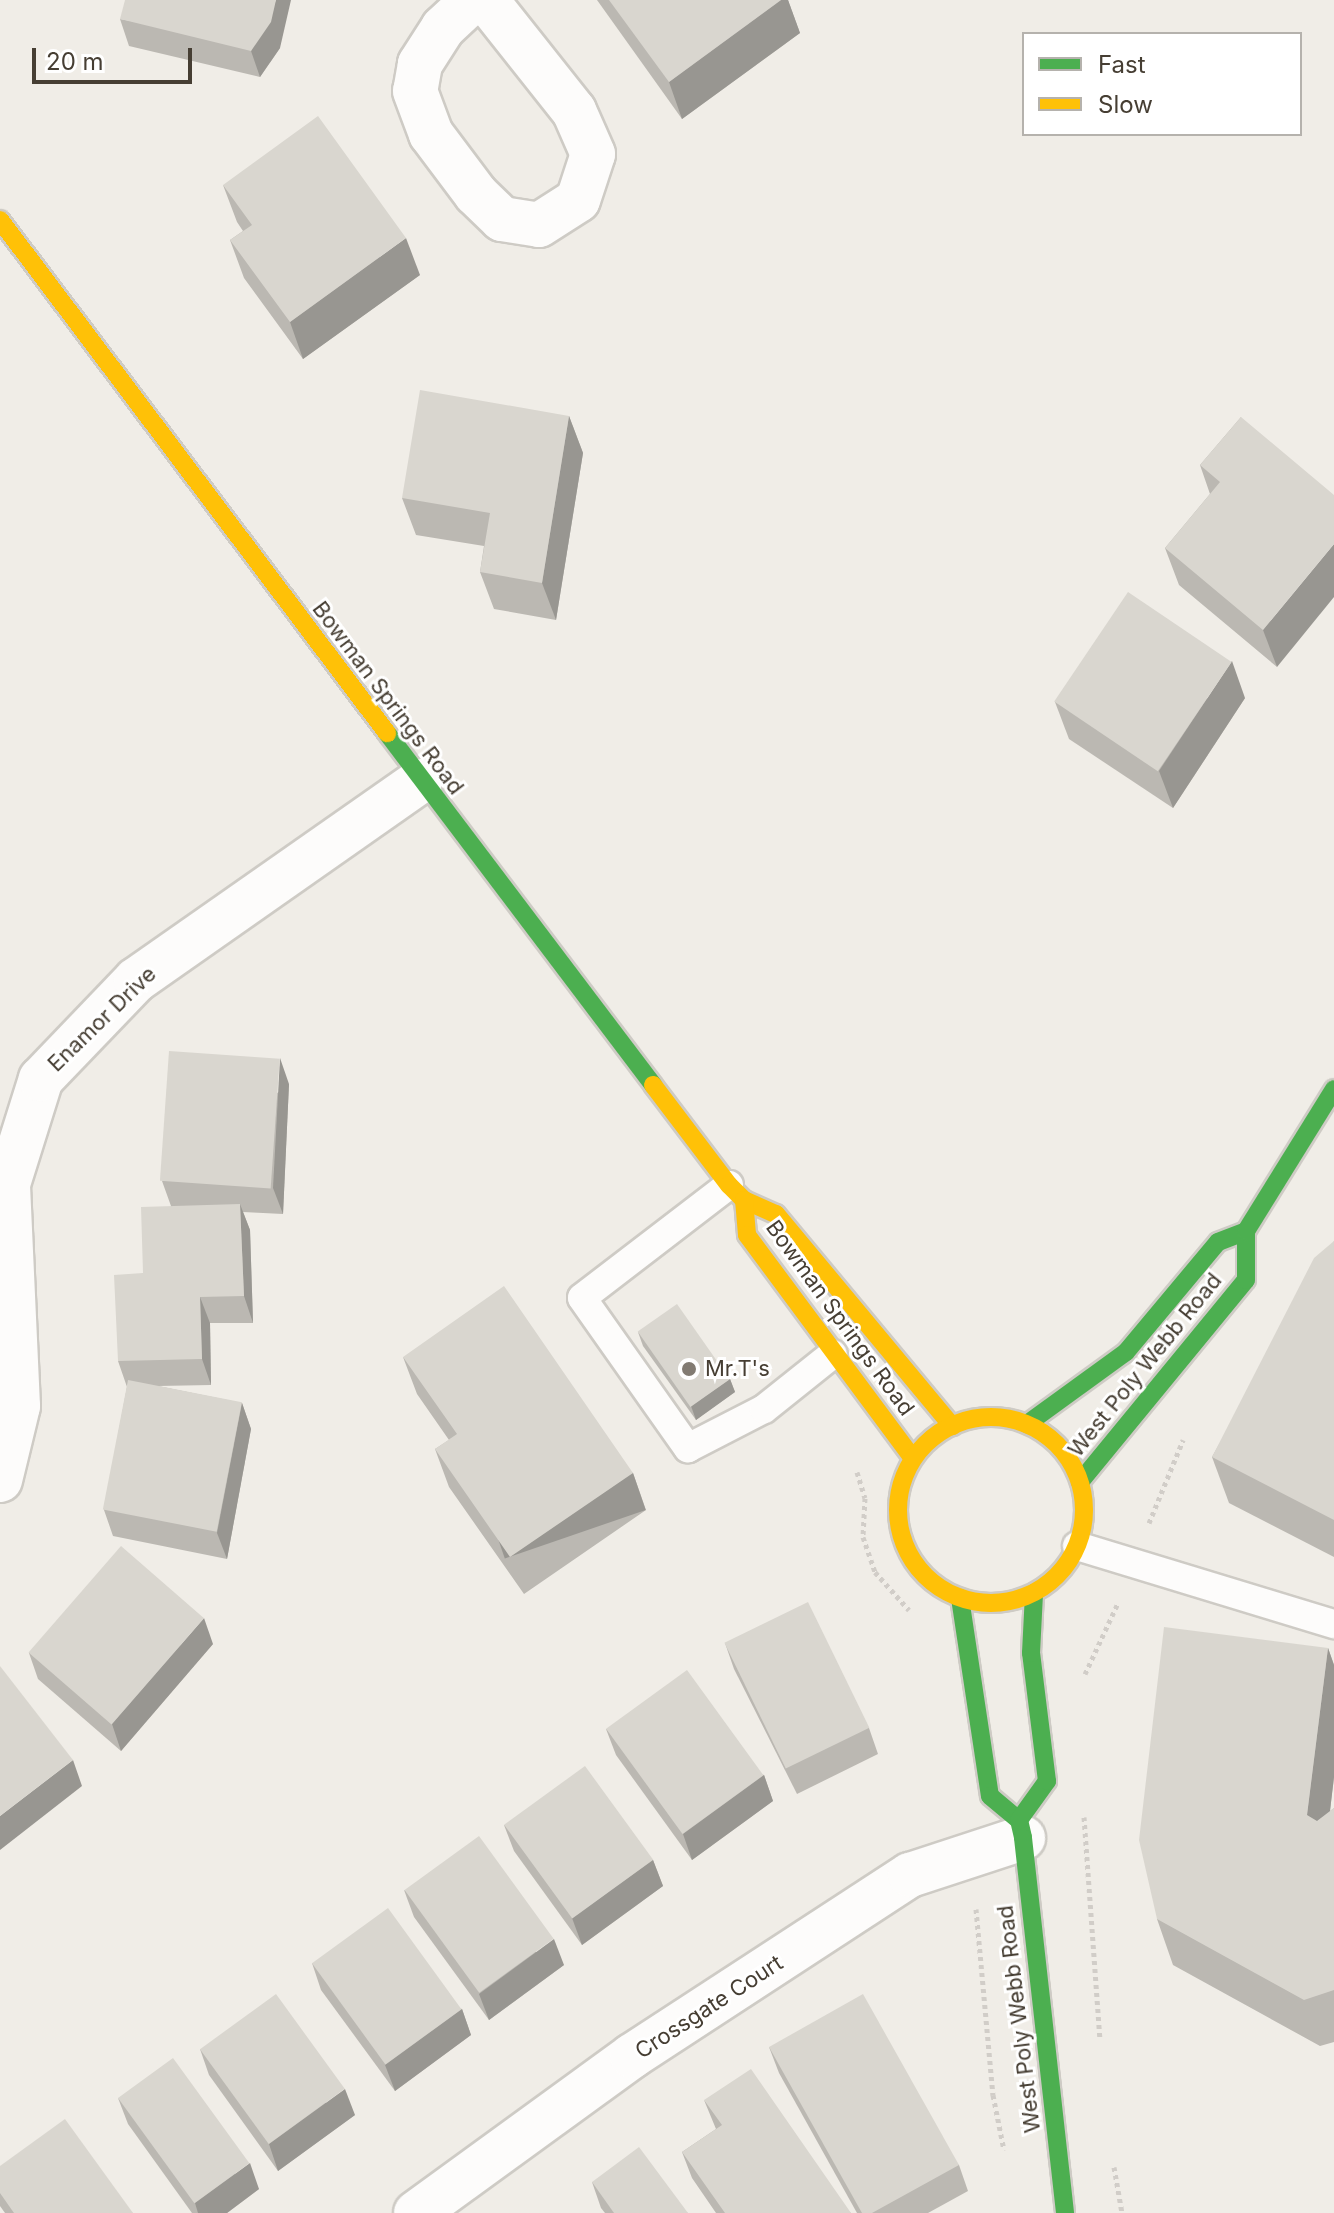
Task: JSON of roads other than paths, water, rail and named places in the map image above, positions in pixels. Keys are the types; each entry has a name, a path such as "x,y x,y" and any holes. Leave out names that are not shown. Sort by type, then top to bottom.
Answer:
{"street":[{"path":"473,0 443,28 420,64 415,91 431,134 476,194 502,219 539,225 578,200 593,154 574,111 486,0"},
{"name":"Bowman Springs Road","path":"0,220 420,781 736,1193 747,1235 912,1457"},
{"name":"Enamor Drive","path":"0,1480 18,1406 8,1184 41,1079 136,980 420,781"},
{"name":"West Poly Webb Road","path":"1080,1482 1246,1280 1246,1231 1334,1089"},
{"name":"Bowman Springs Road","path":"736,1193 776,1214 952,1426"},
{"name":"West Poly Webb Road","path":"1027,1424 1126,1352 1218,1242 1246,1231"},
{"path":"995,1417 1027,1424 1054,1441 1080,1482 1084,1523 1077,1546 1058,1576 1034,1593 1006,1603 960,1598 923,1575 906,1550 897,1520 900,1487 912,1457 952,1426 995,1417"},
{"path":"960,1598 990,1796 1021,1829 1047,1781 1031,1653 1034,1593"},
{"name":"West Poly Webb Road","path":"1021,1829 1065,2213"},
{"name":"Crossgate Court","path":"416,2213 632,2056 910,1875 1021,1829"}],"lane":[{"path":"736,1193 582,1298 688,1448 764,1409 833,1354"},
{"path":"1077,1546 1334,1624"}],"place":[{"name":"Mr.T's","path":"689,1369"}]}
